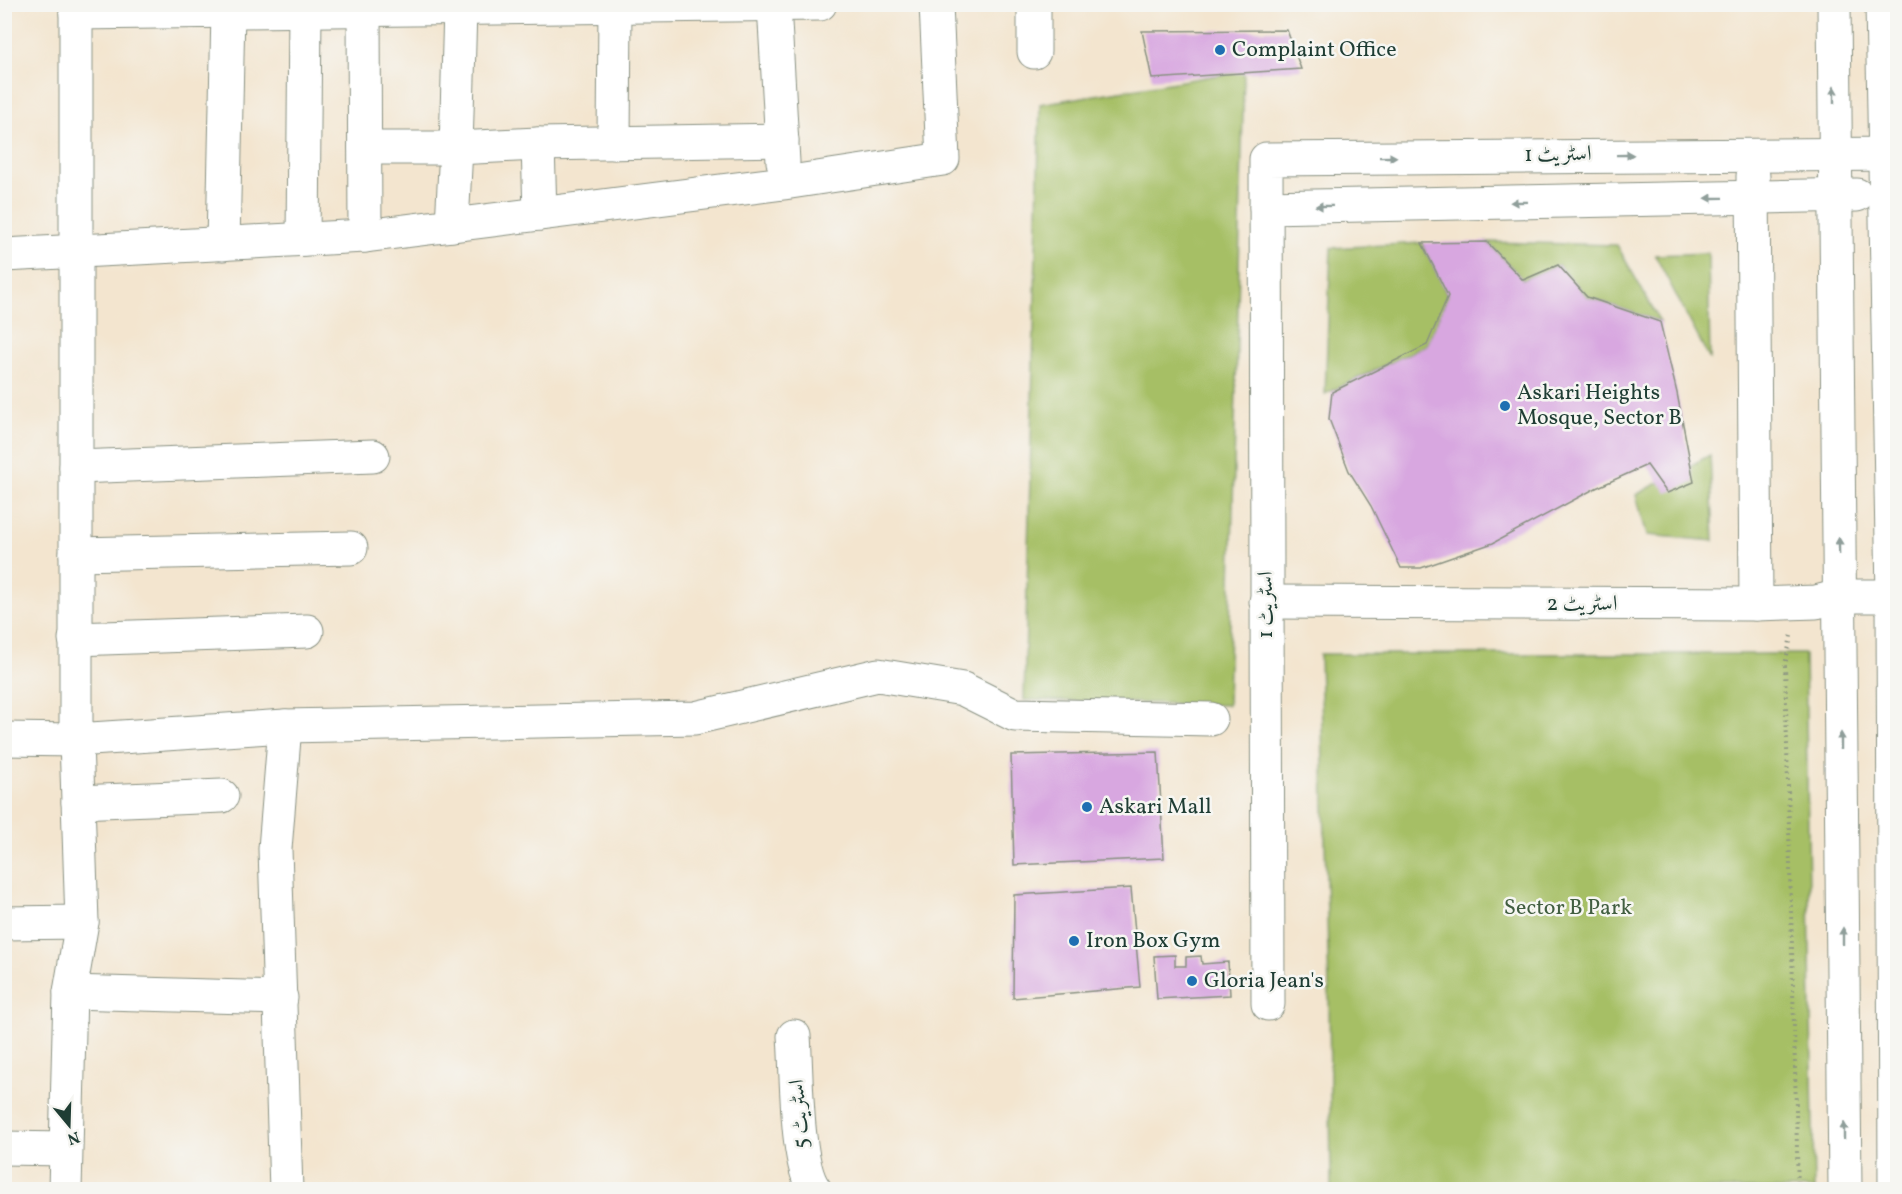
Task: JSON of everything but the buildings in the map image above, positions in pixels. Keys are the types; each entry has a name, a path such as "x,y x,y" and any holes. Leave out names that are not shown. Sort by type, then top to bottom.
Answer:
{"street":[{"path":"65,1190 70,992 82,922 75,639 76,9 228,11 820,4"},
{"path":"4,255 365,236 784,183 943,159 936,4"},
{"path":"1034,4 1034,52"},
{"path":"1834,4 1845,1190"},
{"path":"1882,4 1891,154 1895,595 1895,1190"},
{"path":"774,5 784,183"},
{"path":"614,142 615,7"},
{"path":"452,225 460,9"},
{"path":"303,239 305,10"},
{"path":"364,10 365,236"},
{"path":"224,244 228,11"},
{"path":"365,147 456,148 614,142 782,140"},
{"path":"538,144 540,214"},
{"path":"1753,153 1756,604"},
{"name":"اسٹریٹ 1","path":"1268,1004 1266,159 1753,153 1891,154"},
{"name":"اسٹریٹ 1","path":"1266,207 1891,195"},
{"path":"76,467 373,456"},
{"path":"76,554 351,548"},
{"name":"اسٹریٹ 2","path":"1266,602 1756,604 1816,602 1840,596 1895,595"},
{"path":"75,639 307,631"},
{"path":"4,739 76,740 285,726 695,718 878,675 963,689 1015,715 1212,719"},
{"path":"285,726 275,849 286,1190"},
{"path":"78,802 222,796"},
{"path":"4,923 82,922"},
{"path":"70,992 281,998"},
{"name":"اسٹریٹ 5","path":"794,1036 802,1153 808,1181 815,1190"},
{"path":"4,1148 65,1149"}],"path":[{"path":"1791,633 1785,665 1798,1190"}],"green space":[{"path":"1244,71 1228,705 1024,700 1040,104"},
{"path":"1487,242 1617,245 1660,322 1587,297 1558,265 1523,280"},
{"path":"1422,243 1448,296 1427,345 1325,394 1331,248"},
{"path":"1708,253 1710,360 1655,255"},
{"path":"1710,455 1714,541 1647,535 1636,495"},
{"name":"Sector B Park","path":"1320,654 1805,654 1814,1189 1331,1189 1329,991"}],"place":[{"name":"Complaint Office","path":"1220,50"},
{"name":"Askari Heights Mosque, Sector B","path":"1505,406"},
{"name":"Askari Mall","path":"1087,807"},
{"name":"Iron Box Gym","path":"1074,941"},
{"name":"Gloria Jean's","path":"1192,981"}]}
